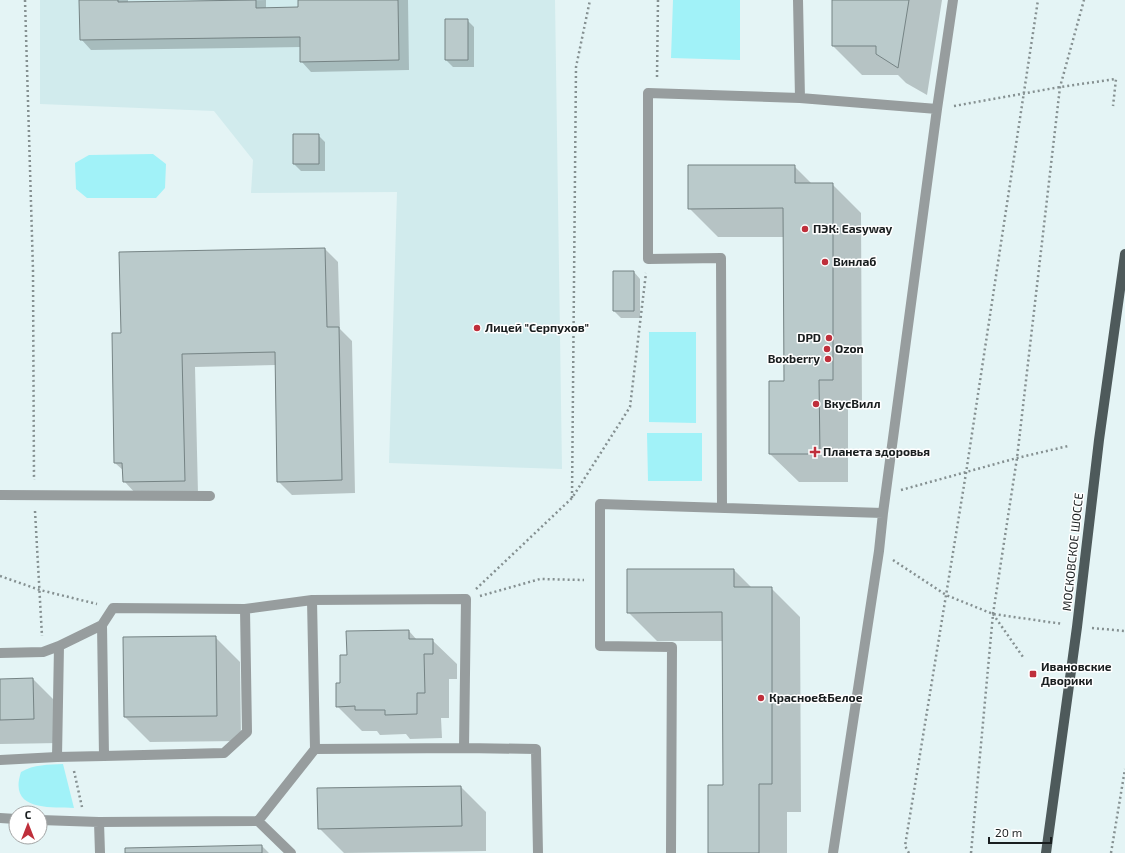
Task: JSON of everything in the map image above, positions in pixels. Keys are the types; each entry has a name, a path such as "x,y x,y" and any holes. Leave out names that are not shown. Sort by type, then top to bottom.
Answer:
{"main road":[{"name":"МОСКОВСКОЕ ШОССЕ","path":"1046,853 1077,626 1099,440 1123,286 1125,254"}],"lane":[{"path":"798,0 800,98"},
{"path":"832,853 879,551 885,494 953,0"},
{"path":"722,508 721,258 648,259 648,93 800,98 937,109"},
{"path":"0,496 210,496"},
{"path":"671,853 672,647 600,646 600,504 883,513"},
{"path":"104,756 102,626 113,608 245,609 312,600 466,599 464,748"},
{"path":"258,821 315,749 312,600"},
{"path":"0,760 57,757 224,753 247,732 245,609"},
{"path":"0,652 42,652 59,646 102,626"},
{"path":"57,757 59,646"},
{"path":"315,749 536,749 538,853"},
{"path":"48,820 85,822 258,821 291,853"},
{"path":"99,822 100,853"}],"path":[{"path":"25,0 33,270 34,496 42,652"},
{"path":"572,498 576,67 590,0"},
{"path":"658,0 658,94"},
{"path":"909,853 905,846 966,473 1038,0"},
{"path":"971,853 993,614 1017,458 1060,87 1084,0"},
{"path":"937,109 1060,87 1116,79 1113,106"},
{"path":"466,599 572,498 630,406 648,259"},
{"path":"885,494 1017,458 1068,446"},
{"path":"879,551 946,595 993,614 1125,631"},
{"path":"0,576 40,590 113,608"},
{"path":"466,599 540,580 600,580"},
{"path":"993,614 1024,657"},
{"path":"71,757 85,822"},
{"path":"1111,853 1125,769"}],"shaded area":[{"name":"Лицей \"Серпухов\"","path":"40,0 555,0 562,469 389,463 397,192 251,193 253,160 214,111 40,104"},
{"path":"673,0 740,0 740,60 671,58"},
{"path":"153,154 166,164 165,188 156,198 87,198 76,189 75,163 89,155"},
{"path":"649,332 696,332 696,423 649,422"},
{"path":"647,433 702,433 702,481 648,481"},
{"path":"63,764 74,808 33,804 25,800 20,794 19,785 21,772 36,766"}],"building":[{"path":"79,0 118,0 118,2 256,0 256,8 298,7 298,0 398,0 399,60 300,62 300,37 80,40"},
{"path":"832,0 909,0 898,68 876,54 876,46 832,46"},
{"path":"445,19 468,19 468,60 445,60"},
{"path":"293,134 319,134 319,164 293,164"},
{"path":"688,165 795,165 795,183 833,183 833,380 819,380 820,454 769,454 769,381 784,381 783,208 688,209"},
{"path":"325,248 327,327 339,327 342,480 277,482 275,352 182,354 185,481 123,482 122,463 114,463 112,333 121,333 119,252"},
{"path":"613,271 634,271 634,311 613,311"},
{"path":"627,569 734,569 734,587 772,587 772,784 759,784 759,853 708,853 708,785 723,785 722,612 627,613"},
{"path":"409,630 409,639 433,639 433,654 424,654 425,693 417,693 417,714 385,715 385,710 355,710 355,706 336,707 336,683 340,683 340,655 347,655 346,631"},
{"path":"216,636 217,716 124,717 123,637"},
{"path":"33,678 34,719 0,720 0,679"},
{"path":"461,786 462,826 318,829 317,788"},
{"path":"262,845 262,853 125,853 125,848"}],"place":[{"name":"ПЭК: Easyway","path":"805,229"},
{"name":"Винлаб","path":"825,262"},
{"name":"Лицей \"Серпухов\"","path":"477,328"},
{"name":"DPD","path":"829,338"},
{"name":"Ozon","path":"827,349"},
{"name":"Boxberry","path":"828,359"},
{"name":"ВкусВилл","path":"816,404"},
{"name":"Планета здоровья","path":"815,452"},
{"name":"Ивановские Дворики","path":"1033,674"},
{"name":"Красное&Белое","path":"761,698"}]}
